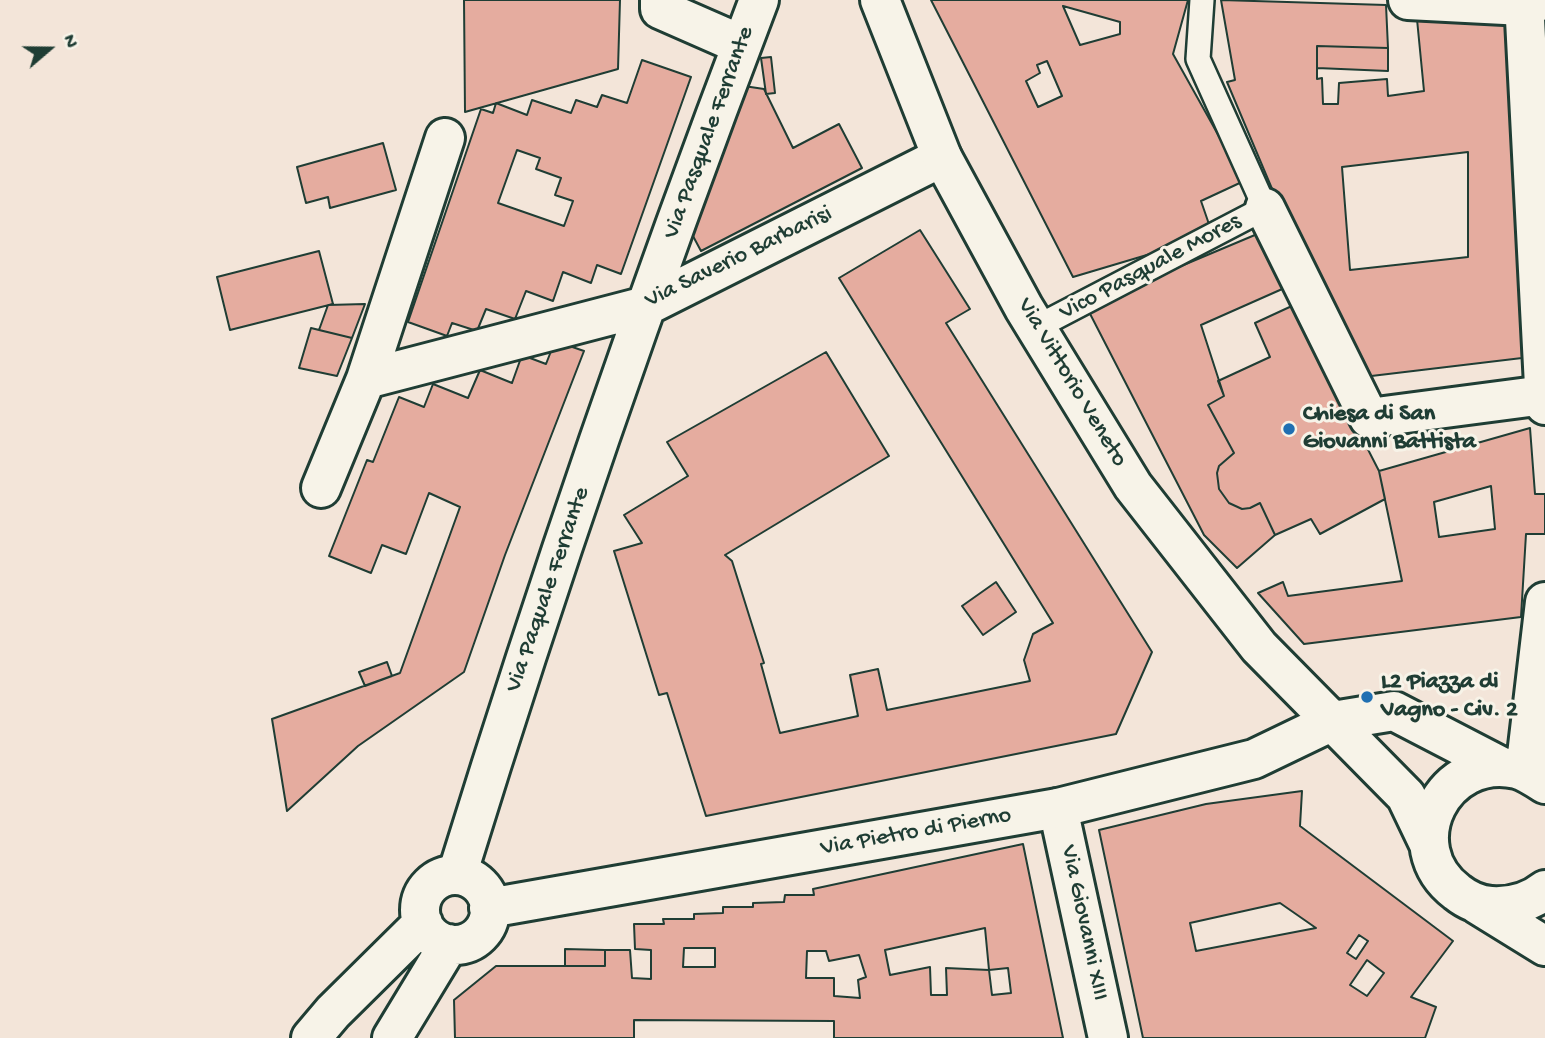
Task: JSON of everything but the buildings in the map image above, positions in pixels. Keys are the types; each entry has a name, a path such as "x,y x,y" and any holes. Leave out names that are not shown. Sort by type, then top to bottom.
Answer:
{"street":[{"path":"660,0 660,9 742,46"},
{"name":"Via Pasquale Ferrante","path":"646,306 759,0"},
{"name":"Via Vittorio Veneto","path":"880,0 942,157 1037,327 1133,486 1259,647 1406,796 1429,844 1435,867 1448,885 1545,946"},
{"path":"1408,0 1531,2 1544,383"},
{"path":"321,488 366,379 445,138"},
{"name":"Via Saverio Barbarisi","path":"366,379 646,306 942,157"},
{"name":"Vico Pasquale Mores","path":"1265,208 1369,418 1544,383"},
{"name":"Via Paquale Ferrante","path":"457,875 517,681 646,306"},
{"path":"1429,844 1431,820 1440,798 1467,774 1524,774 1545,602"},
{"name":"Via Pietro di Pierno","path":"489,908 1058,808 1254,759 1333,722 1394,711 1524,774"},
{"name":"Via Giovanni XIII","path":"1058,808 1108,1038"},
{"path":"457,875 478,884 487,898 489,908 486,924 476,938 461,944 436,934 420,906 427,889 440,878 457,875"},
{"path":"1476,904 1508,907 1529,900 1545,890"},
{"path":"311,1038 333,1012 436,934"},
{"path":"392,1038 436,934"}],"lane":[{"name":"Vico Pasquale Mores","path":"1037,327 1265,208 1198,59 1202,0"}],"place":[{"name":"Chiesa di San Giovanni Battista","path":"1289,429"},
{"name":"L2 Piazza di Vagno - Civ. 2","path":"1367,697"}]}
